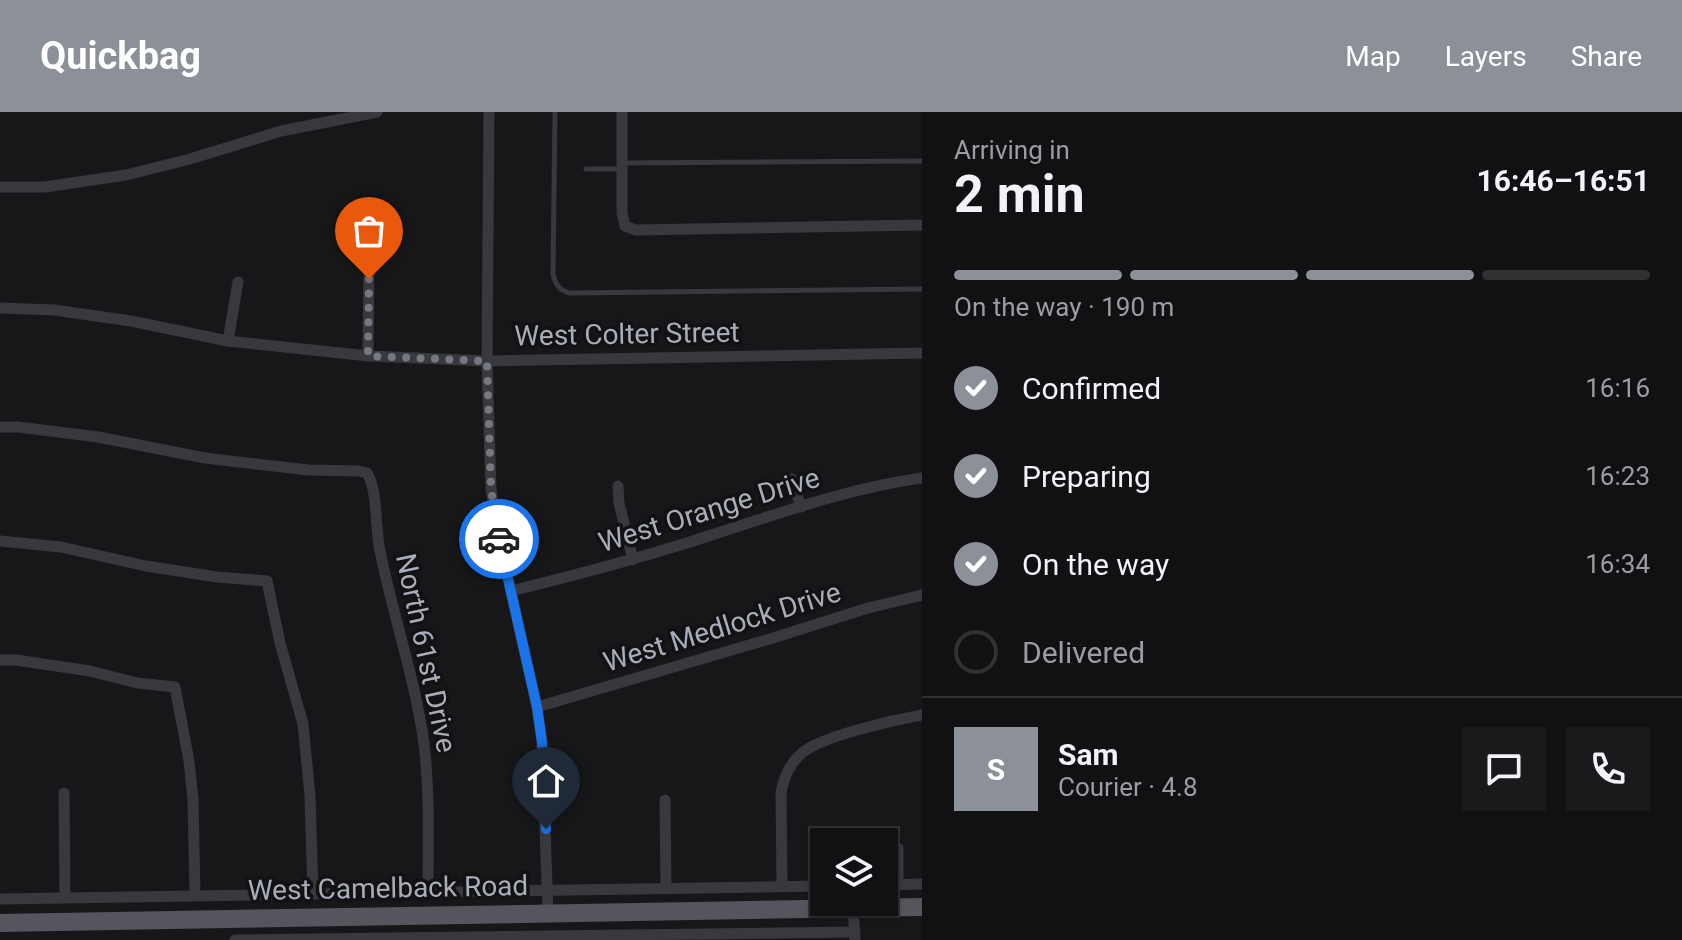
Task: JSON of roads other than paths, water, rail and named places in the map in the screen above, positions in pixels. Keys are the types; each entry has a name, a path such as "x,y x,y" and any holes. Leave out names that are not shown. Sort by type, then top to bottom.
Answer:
{"main road":[{"name":"West Camelback Road","path":"898,907 922,907"},
{"name":"West Camelback Road","path":"0,923 810,909"}],"street":[{"path":"0,187 45,187 126,175 281,131 377,112"},
{"path":"489,112 487,361 491,489 537,707 544,769 548,913"},
{"path":"622,112 622,213 625,226 636,230 922,225"},
{"path":"364,240 369,252 368,356"},
{"path":"228,341 238,282"},
{"name":"West Colter Street","path":"0,308 70,312 228,341 368,356 487,361 922,353"},
{"name":"North 61st Drive","path":"0,427 98,437 205,458 308,470 367,473 374,491 379,548 415,693 423,742 428,808 428,892"},
{"name":"West Orange Drive","path":"511,591 633,560 886,483 922,478"},
{"path":"792,479 801,507"},
{"path":"618,486 633,560"},
{"path":"0,541 61,547 146,566 217,577 267,581 280,643 303,724 310,796 313,894"},
{"name":"West Medlock Drive","path":"537,707 868,608 922,595"},
{"path":"0,660 45,664 137,683 175,687 193,799 195,895"},
{"path":"782,886 781,792 783,781 795,759 824,741 922,715"},
{"path":"64,793 65,897"},
{"path":"665,800 666,888"},
{"path":"898,885 922,884"},
{"name":"West Camelback Road","path":"0,899 810,886"},
{"path":"597,912 599,938"},
{"path":"854,916 855,936"},
{"path":"337,917 338,939"},
{"name":"West Camelback Road","path":"235,940 855,936"}],"lane":[{"path":"555,112 553,274 556,284 564,292 922,289"},
{"path":"586,169 922,161"}]}
